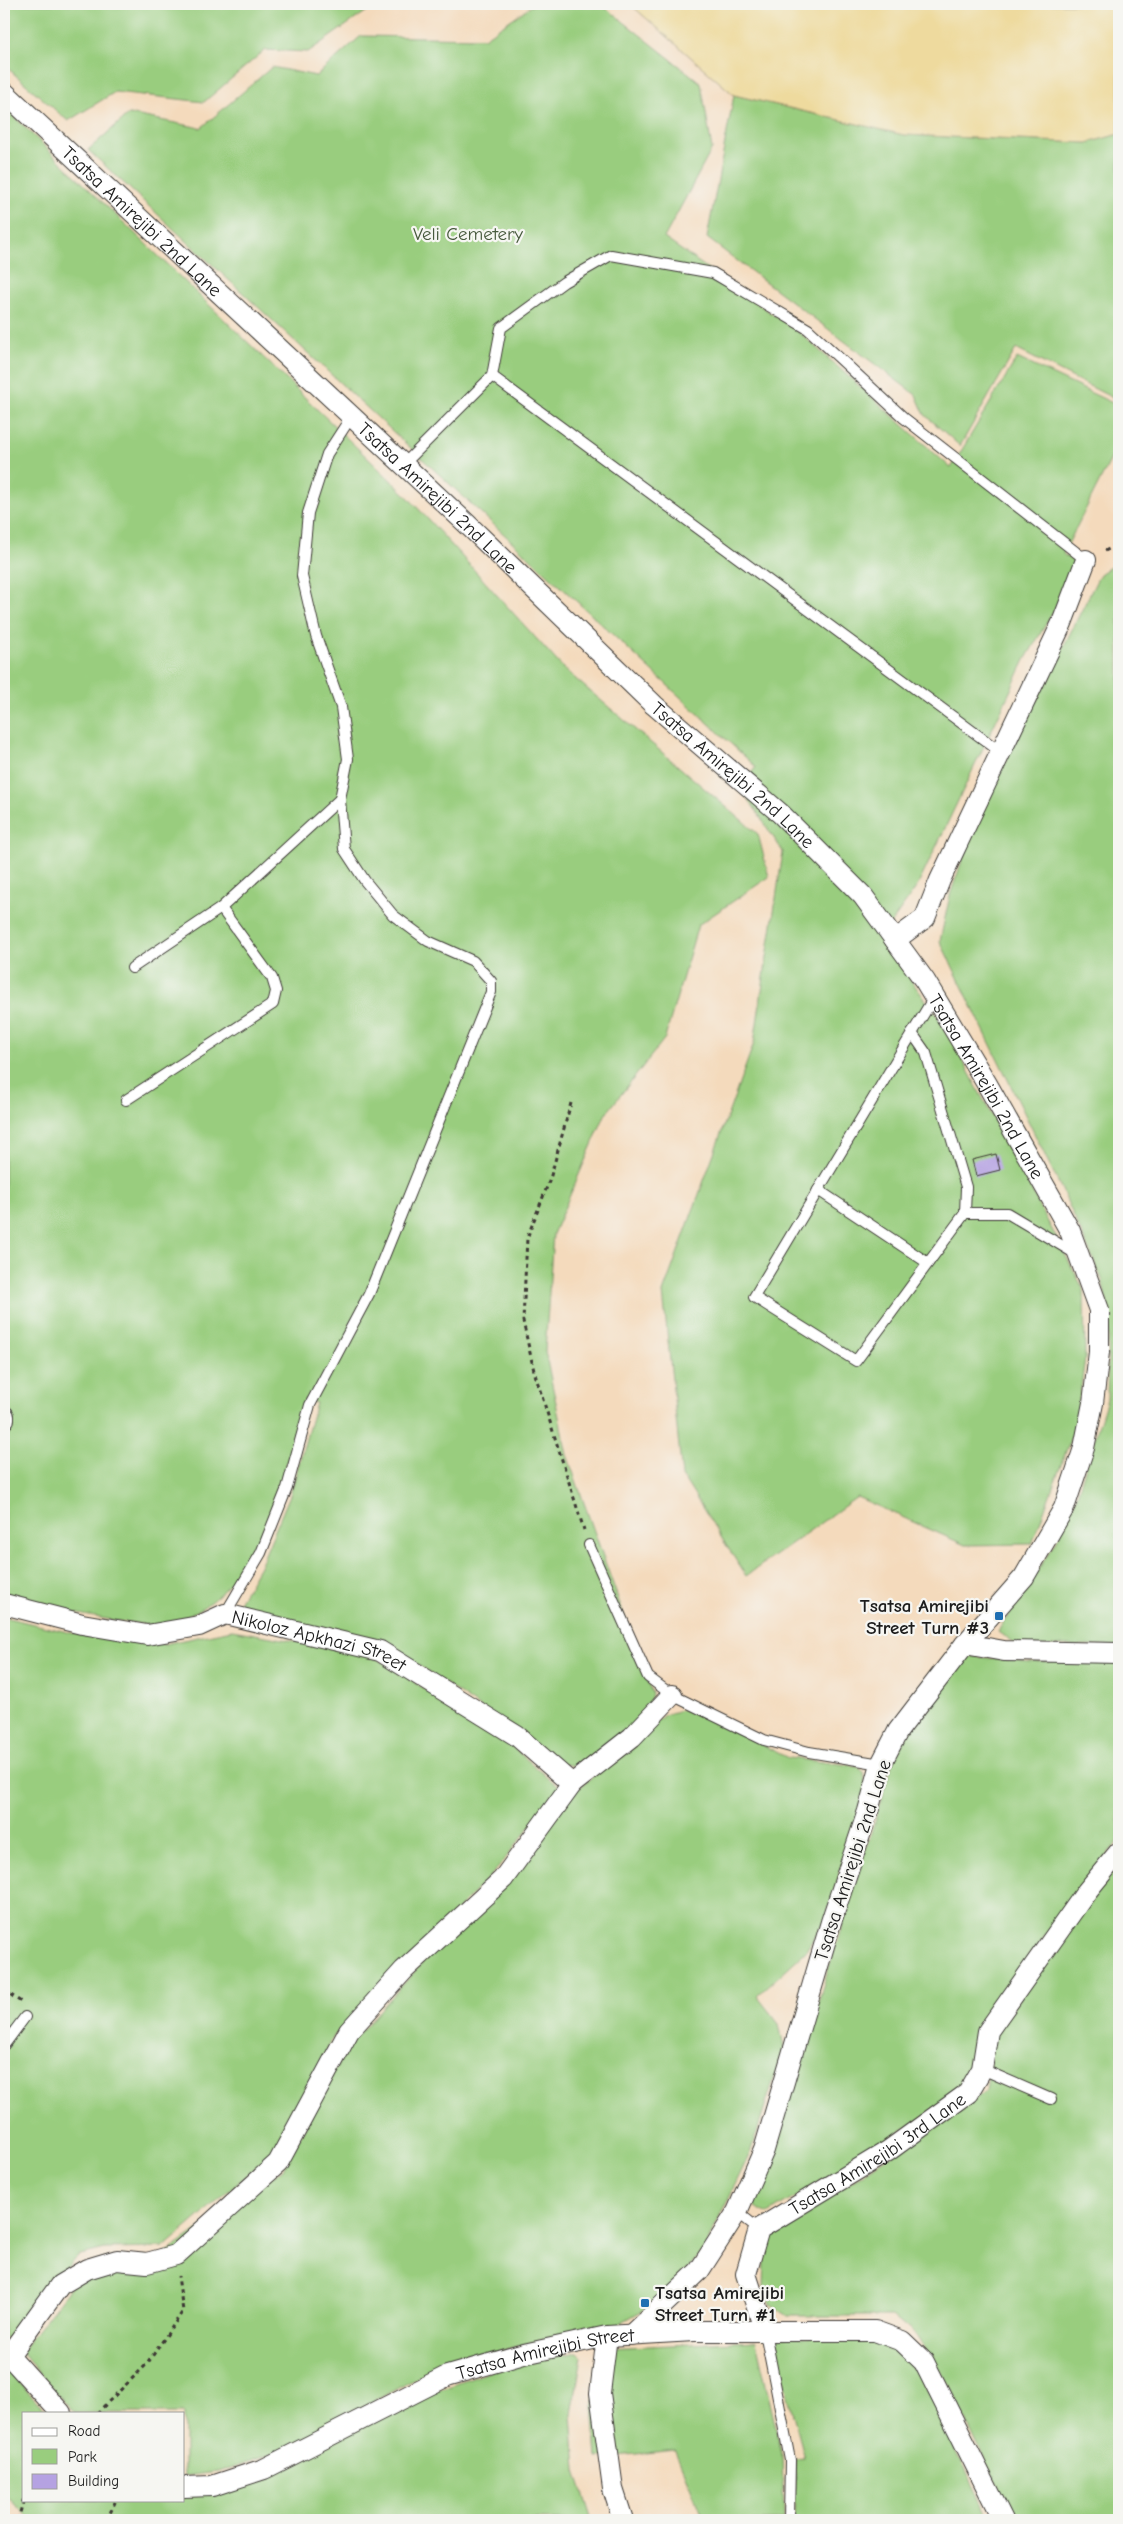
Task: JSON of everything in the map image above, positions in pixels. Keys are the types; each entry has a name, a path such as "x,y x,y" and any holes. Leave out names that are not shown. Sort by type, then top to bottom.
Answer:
{"street":[{"name":"Tsatsa Amirejibi 2nd Lane","path":"4,92 403,465 654,706 781,814 863,896 934,997 987,1084 1070,1231 1099,1310 1097,1369 1093,1403 1084,1448 1064,1508 1024,1577 966,1644 898,1731 881,1764 868,1811 831,1922 764,2150 738,2212 699,2271 631,2335"},
{"path":"895,940 925,918 940,880 1002,753 1062,623 1086,560"},
{"name":"Nikoloz Apkhazi Street","path":"4,1604 82,1624 147,1635 199,1626 225,1614 380,1651 517,1736 572,1784"},
{"path":"966,1644 1004,1652 1119,1653"},
{"path":"60,2412 7,2352 60,2285 87,2268 117,2260 147,2263 176,2255 278,2163 349,2030 404,1970 504,1879 572,1784 632,1737 672,1695"},
{"name":"Tsatsa Amirejibi 3rd Lane","path":"759,2229 896,2146 968,2094 982,2069 988,2031 1087,1891 1119,1852"},
{"path":"759,2229 746,2274 765,2332"},
{"name":"Tsatsa Amirejibi Street","path":"185,2487 212,2486 264,2469 447,2376 524,2354 607,2336 694,2331 875,2331 902,2341 924,2362 1003,2520"},
{"path":"607,2336 600,2393 613,2489 623,2520"}],"lane":[{"path":"403,465 492,376 501,328 564,282 611,255 713,273 808,329 904,418 1086,560"},
{"path":"492,376 1002,753"},
{"path":"225,1614 261,1553 286,1488 310,1405 369,1294 491,992 491,981 473,962 428,941 393,915 365,881 344,849 340,799 348,759 342,707 316,636 302,576 308,513 327,454 351,416"},
{"path":"132,968 221,908 340,799"},
{"path":"126,1100 273,1004 276,991 272,978 221,908"},
{"path":"912,1033 926,1053 966,1187 965,1214 856,1361 754,1297 912,1033 934,997"},
{"path":"818,1190 928,1262"},
{"path":"965,1214 1007,1214 1079,1256"},
{"path":"589,1545 648,1677 672,1695 764,1740 809,1752 881,1764"},
{"path":"4,2045 25,2017"},
{"path":"982,2069 1051,2099"},
{"path":"738,2212 759,2229"},
{"path":"765,2332 790,2460 789,2520"}],"path":[{"path":"571,1103 550,1179 527,1238 523,1322 534,1371 589,1545"},
{"path":"98,2412 147,2364 183,2311 176,2255"},
{"path":"18,2520 23,2502"},
{"path":"107,2520 115,2502"}],"green space":[{"path":"4,4 377,4 308,52 265,50 204,102 115,92 68,121 4,65"},
{"name":"Veli Cemetery","path":"534,4 601,4 701,83 712,149 664,238 801,334 951,468 1017,358 1119,406 1119,443 1063,554 1080,566 1025,660 918,885 880,939 943,1023 1084,1290 1085,1358 1076,1424 1032,1544 965,1545 857,1497 746,1576 682,1476 663,1293 754,1043 783,852 740,786 756,767 88,150 129,114 201,128 272,67 316,76 361,36 484,38"},
{"path":"734,95 904,135 1087,143 1119,134 1119,401 1016,349 960,446 925,415 916,395 707,238"},
{"path":"4,107 406,495 564,669 758,834 769,877 698,925 665,1038 605,1115 553,1234 545,1351 567,1455 652,1694 641,1718 632,1727 612,1744 578,1766 563,1764 397,1651 242,1614 237,1606 260,1566 290,1495 316,1403 305,1399 283,1476 258,1541 234,1578 204,1607 185,1617 164,1624 150,1625 110,1620 4,1597 4,1447 10,1419 4,1403"},
{"path":"1119,561 1119,1646 1019,1646 998,1631 1056,1542 1076,1498 1107,1399 1109,1313 1102,1279 1062,1190 940,941 950,895 977,818 1100,574"},
{"path":"4,1617 84,1636 164,1644 232,1630 372,1655 503,1739 560,1788 498,1868 334,2036 272,2153 163,2248 105,2249 80,2255 43,2291 8,2339 4,2336"},
{"path":"967,1656 1032,1662 1119,1660 1119,1840 1018,1971 979,2031 967,2076 953,2099 768,2214 755,2207 753,2200 762,2182 897,1749"},
{"path":"681,1710 709,1718 788,1758 858,1766 864,1773 866,1789 825,1920 805,1952 757,1996 779,2024 784,2047 751,2151 704,2250 673,2286 643,2310 615,2326 528,2343 430,2371 279,2452 218,2472 185,2476 185,2412 73,2412 21,2351 74,2283 106,2267 143,2270 283,2169 347,2047 577,1790 664,1715"},
{"path":"1119,1863 1119,2520 1013,2520 952,2391 918,2337 893,2316 788,2316 771,2304 764,2289 765,2256 771,2236 986,2091 994,2033"},
{"path":"874,2337 903,2351 928,2391 990,2520 794,2520 795,2459 805,2458 772,2338"},
{"path":"756,2341 782,2455 784,2520 704,2520 675,2450 597,2458 593,2406 606,2348"},
{"path":"578,2352 582,2356 572,2414 576,2470 592,2520 31,2520 4,2494 4,2366 47,2412 22,2412 22,2502 185,2502 185,2496 404,2403 502,2367"}],"sand":[{"path":"630,4 1119,4 1119,134 1087,143 904,135 734,95"}],"building":[{"path":"996,1154 1000,1170 976,1176 972,1160"}],"place":[{"name":"Tsatsa Amirejibi Street Turn #3","path":"999,1616"},
{"name":"Tsatsa Amirejibi Street Turn #1","path":"645,2303"}]}
